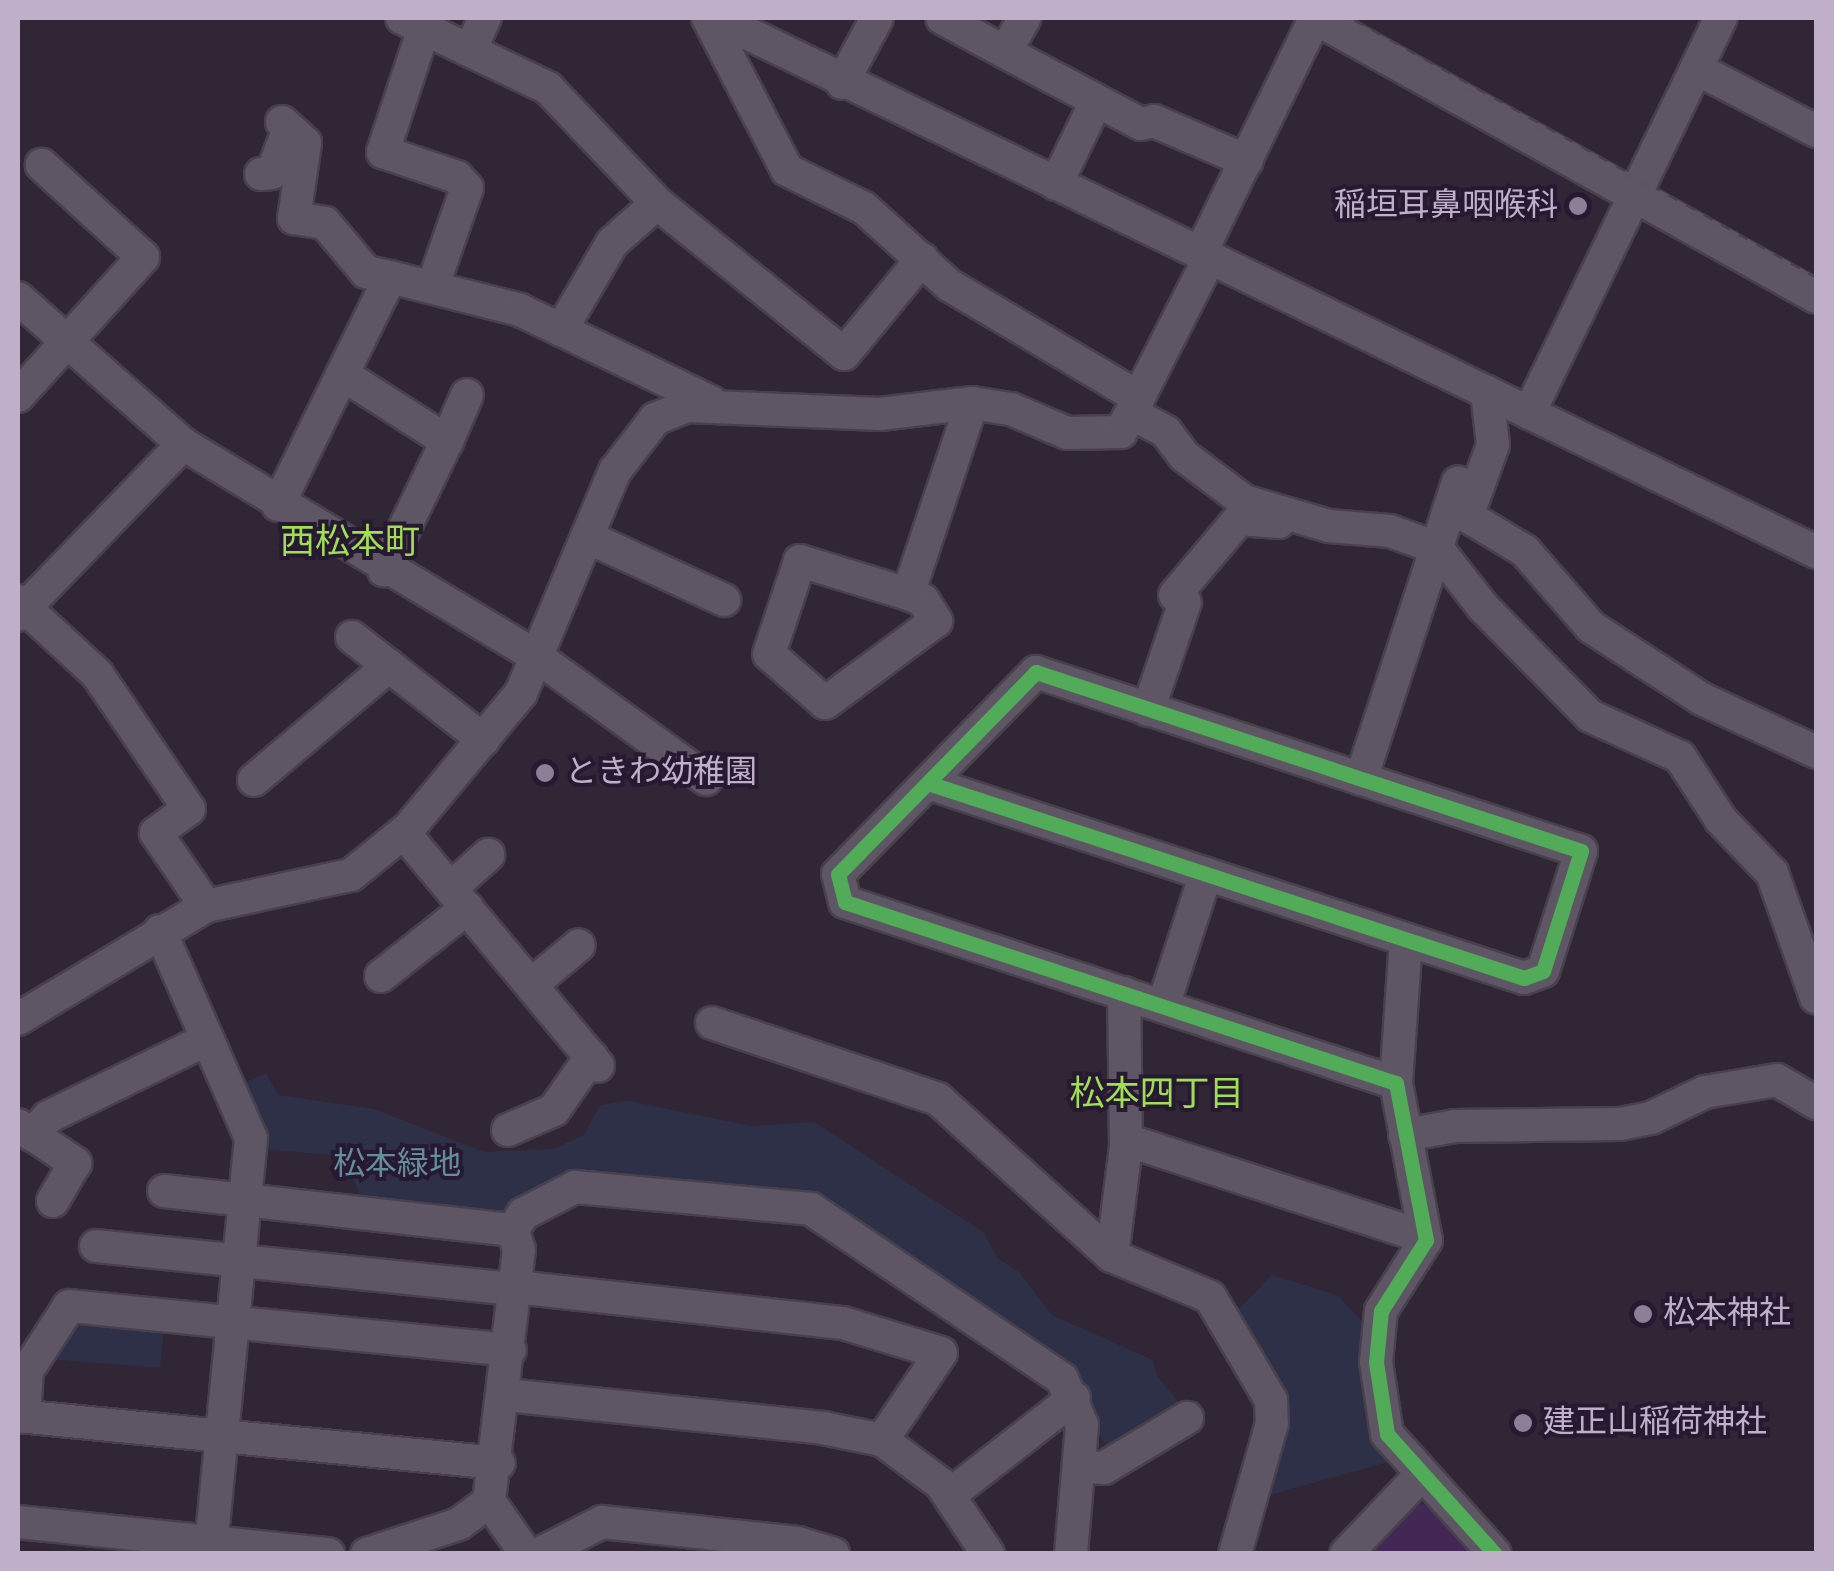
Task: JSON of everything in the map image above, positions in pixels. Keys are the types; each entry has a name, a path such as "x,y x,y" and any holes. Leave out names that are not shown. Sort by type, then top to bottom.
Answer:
{"street":[{"path":"470,51 485,18"},
{"path":"712,18 1816,552"},
{"path":"712,18 787,170 864,208 949,285 1135,406 1166,432 1184,456 1244,501 1329,526 1390,531 1436,553 1590,716 1680,756 1721,820 1772,873 1816,997"},
{"path":"842,83 877,18"},
{"path":"942,18 1096,102 1246,160"},
{"path":"1005,52 1024,18"},
{"path":"18,1019 160,930 206,906 352,875 404,832 521,693 615,472 644,428 688,406 718,404 880,414 972,403 1089,435 1121,432 1315,18 1816,297"},
{"path":"1529,413 1721,18"},
{"path":"433,285 467,188 457,176 383,152 413,23 548,88 657,203 844,354 922,259"},
{"path":"1697,68 1816,131"},
{"path":"1056,184 1096,102"},
{"path":"261,174 272,173 285,127 304,144 294,218 325,223 366,272 433,285 520,310 718,404"},
{"path":"18,396 144,257 42,165"},
{"path":"561,330 612,243 657,203"},
{"path":"278,505 390,277"},
{"path":"18,298 183,444 384,570 536,656 706,779"},
{"path":"342,374 447,441"},
{"path":"1487,392 1492,445 1467,516 1526,550 1590,627 1702,698 1816,752"},
{"path":"1361,779 1487,392"},
{"path":"384,570 467,396"},
{"path":"908,594 972,403"},
{"path":"183,444 20,608 97,674 189,810 156,833 206,906"},
{"path":"1148,710 1180,598 1239,519 1436,553"},
{"path":"1460,579 1476,521"},
{"path":"588,537 724,600"},
{"path":"800,561 908,594 922,600 936,622 826,704 770,654 800,561"},
{"path":"352,637 484,740"},
{"path":"254,780 389,666"},
{"path":"928,783 1524,978 1543,970 1580,852 1036,672 838,874 845,902 1396,1083"},
{"path":"404,832 594,1061 554,1110 508,1130"},
{"path":"382,976 459,898 488,856"},
{"path":"1163,1006 1206,874"},
{"path":"160,930 206,1025 204,1041 252,1138 211,1547"},
{"path":"1406,939 1396,1083 1425,1237 1381,1312 1376,1362 1386,1434 1495,1554"},
{"path":"527,979 570,944"},
{"path":"1112,1256 1126,1140 1124,993"},
{"path":"712,1023 938,1099 1112,1256 1210,1298 1271,1400 1272,1423 1235,1554"},
{"path":"53,1201 75,1164 25,1130 204,1041"},
{"path":"1406,1135 1455,1126 1638,1121 1705,1092 1777,1080 1816,1102"},
{"path":"1126,1140 1425,1237"},
{"path":"512,1230 523,1214 576,1186 811,1209 1048,1368 1074,1398 1082,1426 1072,1554"},
{"path":"164,1191 512,1230"},
{"path":"366,1554 459,1524 490,1502 506,1395 519,1250 512,1230"},
{"path":"96,1246 843,1323 941,1354"},
{"path":"498,1462 21,1416 27,1370 70,1306 510,1350"},
{"path":"882,1440 969,1314"},
{"path":"506,1395 822,1428 882,1440 951,1494 988,1554"},
{"path":"951,1494 1074,1398"},
{"path":"1080,1466 1104,1468 1187,1418"},
{"path":"1346,1554 1422,1474"},
{"path":"490,1502 526,1554"},
{"path":"18,1522 211,1547 328,1554"},
{"path":"539,1554 602,1522 798,1543 833,1554"}],"green space":[{"name":"松本緑地","path":"266,1073 278,1095 374,1109 484,1152 552,1149 584,1135 600,1105 629,1101 751,1126 814,1122 983,1232 997,1258 1019,1272 1052,1315 1153,1360 1157,1376 1184,1408 1111,1455 1088,1413 813,1199 585,1177 494,1219 364,1206 344,1156 261,1149 237,1087"},
{"path":"1272,1275 1337,1295 1370,1330 1396,1460 1262,1497 1284,1421 1234,1314"},
{"path":"70,1322 164,1327 160,1368 48,1359"}],"shaded area":[{"path":"1430,1503 1475,1554 1369,1554 1416,1505"}],"railway":[{"path":"1344,18 1816,280"}],"cycle path":[{"path":"928,783 1524,978 1543,971 1581,851 1036,672 838,874 845,902 1396,1083 1426,1240 1381,1311 1376,1362 1387,1434 1495,1554"}],"place":[{"name":"稲垣耳鼻咽喉科","path":"1578,206"},
{"name":"ときわ幼稚園","path":"545,773"},
{"name":"松本神社","path":"1643,1314"},
{"name":"建正山稲荷神社","path":"1523,1423"}],"district":[{"name":"西松本町","path":"350,543"},
{"name":"松本四丁目","path":"1157,1095"}]}
